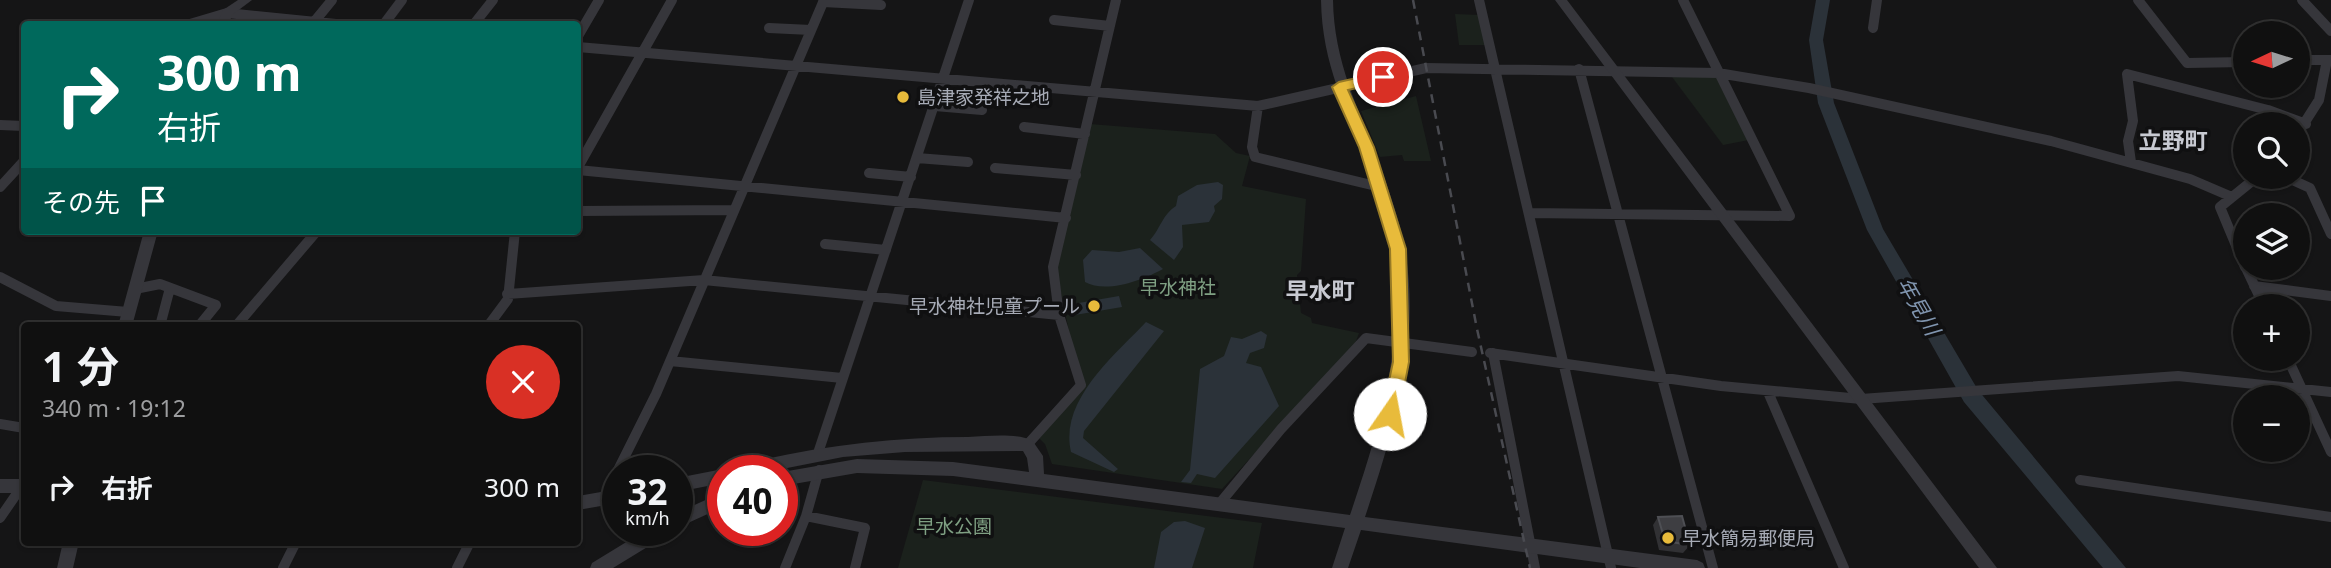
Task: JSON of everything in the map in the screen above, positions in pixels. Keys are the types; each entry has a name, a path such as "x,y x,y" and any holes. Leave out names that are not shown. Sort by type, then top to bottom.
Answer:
{"street":[{"path":"225,19 232,0"},
{"path":"225,19 246,0"},
{"path":"315,21 332,0"},
{"path":"386,21 402,0"},
{"path":"476,21 493,0"},
{"path":"581,31 599,0"},
{"path":"581,163 672,0"},
{"path":"818,453 969,0"},
{"path":"798,458 818,453 907,443 1027,445 1081,385 1059,315 1053,267 1116,0"},
{"path":"1327,0 1328,40 1339,87 1380,187 1398,249 1402,341 1401,362 1390,414 1340,568"},
{"path":"1479,0 1610,562"},
{"path":"1561,0 1989,568"},
{"path":"1529,213 1790,216 1683,0"},
{"path":"1873,28 1877,0"},
{"path":"2138,0 2187,63 2233,62"},
{"path":"2302,0 2331,31"},
{"path":"629,455 824,1 881,5"},
{"path":"225,19 284,21"},
{"path":"1054,20 1110,26"},
{"path":"769,28 811,30"},
{"path":"581,47 1258,106 1426,68 1615,69 1718,73 1809,88 2051,141 2190,178 2232,197"},
{"path":"2310,60 2329,60 2323,96 2310,117"},
{"path":"1578,69 1713,568"},
{"path":"2131,162 2128,141 2133,121 2127,74 2273,112"},
{"path":"934,106 982,110"},
{"path":"1258,106 1252,147 1255,157 1380,187"},
{"path":"0,125 21,127"},
{"path":"1024,127 1085,134"},
{"path":"918,158 968,162"},
{"path":"0,187 21,164"},
{"path":"581,168 1066,218"},
{"path":"995,168 1076,175"},
{"path":"869,173 911,177"},
{"path":"2233,239 2220,206 2242,189"},
{"path":"2309,189 2331,234"},
{"path":"581,211 733,210"},
{"path":"0,277 18,282 39,300 127,319 150,235"},
{"path":"239,322 314,235"},
{"path":"491,322 508,299 515,235"},
{"path":"825,244 886,250"},
{"path":"508,294 704,280 871,294 1059,315"},
{"path":"2251,280 2258,294"},
{"path":"135,289 160,284 216,305 201,322"},
{"path":"2254,286 2331,296"},
{"path":"161,322 170,288"},
{"path":"1220,503 1281,429 1361,342 1372,337 1472,352"},
{"path":"1535,568 1491,353 1768,392 1861,398 2178,376 2264,385"},
{"path":"670,361 842,378"},
{"path":"2310,390 2331,392"},
{"path":"1768,392 1844,568"},
{"path":"2310,406 2331,452"},
{"path":"0,424 21,428"},
{"path":"1027,445 1035,456 1037,478"},
{"path":"798,475 819,470 911,466 1037,478 1530,545 1610,562 1697,568"},
{"path":"785,568 806,516 819,470"},
{"path":"2080,480 2331,517"},
{"path":"0,486 21,486"},
{"path":"0,518 21,489"},
{"path":"581,502 602,499"},
{"path":"806,516 865,528 855,568"},
{"path":"65,568 70,546"},
{"path":"283,568 294,546"},
{"path":"457,568 468,546"},
{"path":"598,568 634,546"}],"green space":[{"path":"1455,14 1480,15 1486,45 1459,45"},
{"path":"1669,73 1717,77 1749,140 1723,145"},
{"path":"1416,96 1431,161 1404,161 1402,155 1380,157 1361,111"},
{"name":"早水神社","path":"1090,124 1215,134 1236,153 1250,156 1242,186 1306,199 1301,271 1297,275 1301,313 1311,318 1312,323 1359,333 1355,344 1222,489 1052,464 1045,444 1038,437 1081,390 1056,268"},
{"name":"早水公園","path":"923,480 1262,523 1253,568 898,568"}],"shaded area":[{"path":"1218,182 1223,185 1222,199 1214,206 1215,211 1209,222 1182,225 1183,247 1174,260 1150,240 1168,213 1176,206 1178,196 1197,185"},
{"path":"1140,248 1163,269 1135,281 1114,286 1103,287 1085,282 1083,260 1092,250 1119,252"},
{"name":"早水神社児童プール","path":"1119,296 1122,307 1069,316 1067,305"},
{"path":"1146,322 1164,331 1084,431 1083,438 1118,469 1114,472 1071,452 1073,414 1092,380"},
{"path":"1261,331 1267,335 1264,348 1250,353 1246,363 1261,367 1279,406 1215,478 1197,474 1191,483 1181,482 1190,470 1200,369 1224,356 1231,337 1242,339"},
{"path":"1185,521 1205,528 1192,568 1154,568 1161,532 1174,522"}],"building":[{"path":"1682,516 1690,545 1665,541 1658,517"}],"waterway":[{"name":"年見川","path":"1823,0 1816,40 1826,103 1875,230 1971,396 2116,568"}],"railway":[{"path":"1413,0 1477,329 1530,568"}],"place":[{"name":"島津家発祥之地","path":"903,97"},
{"name":"早水神社児童プール","path":"1094,306"},
{"name":"早水簡易郵便局","path":"1668,538"}],"district":[{"name":"立野町","path":"2173,140"},
{"name":"早水町","path":"1320,290"}],"route":[{"path":"1383,77 1339,87 1366,147 1398,249 1402,319 1401,362 1390,414"}]}
